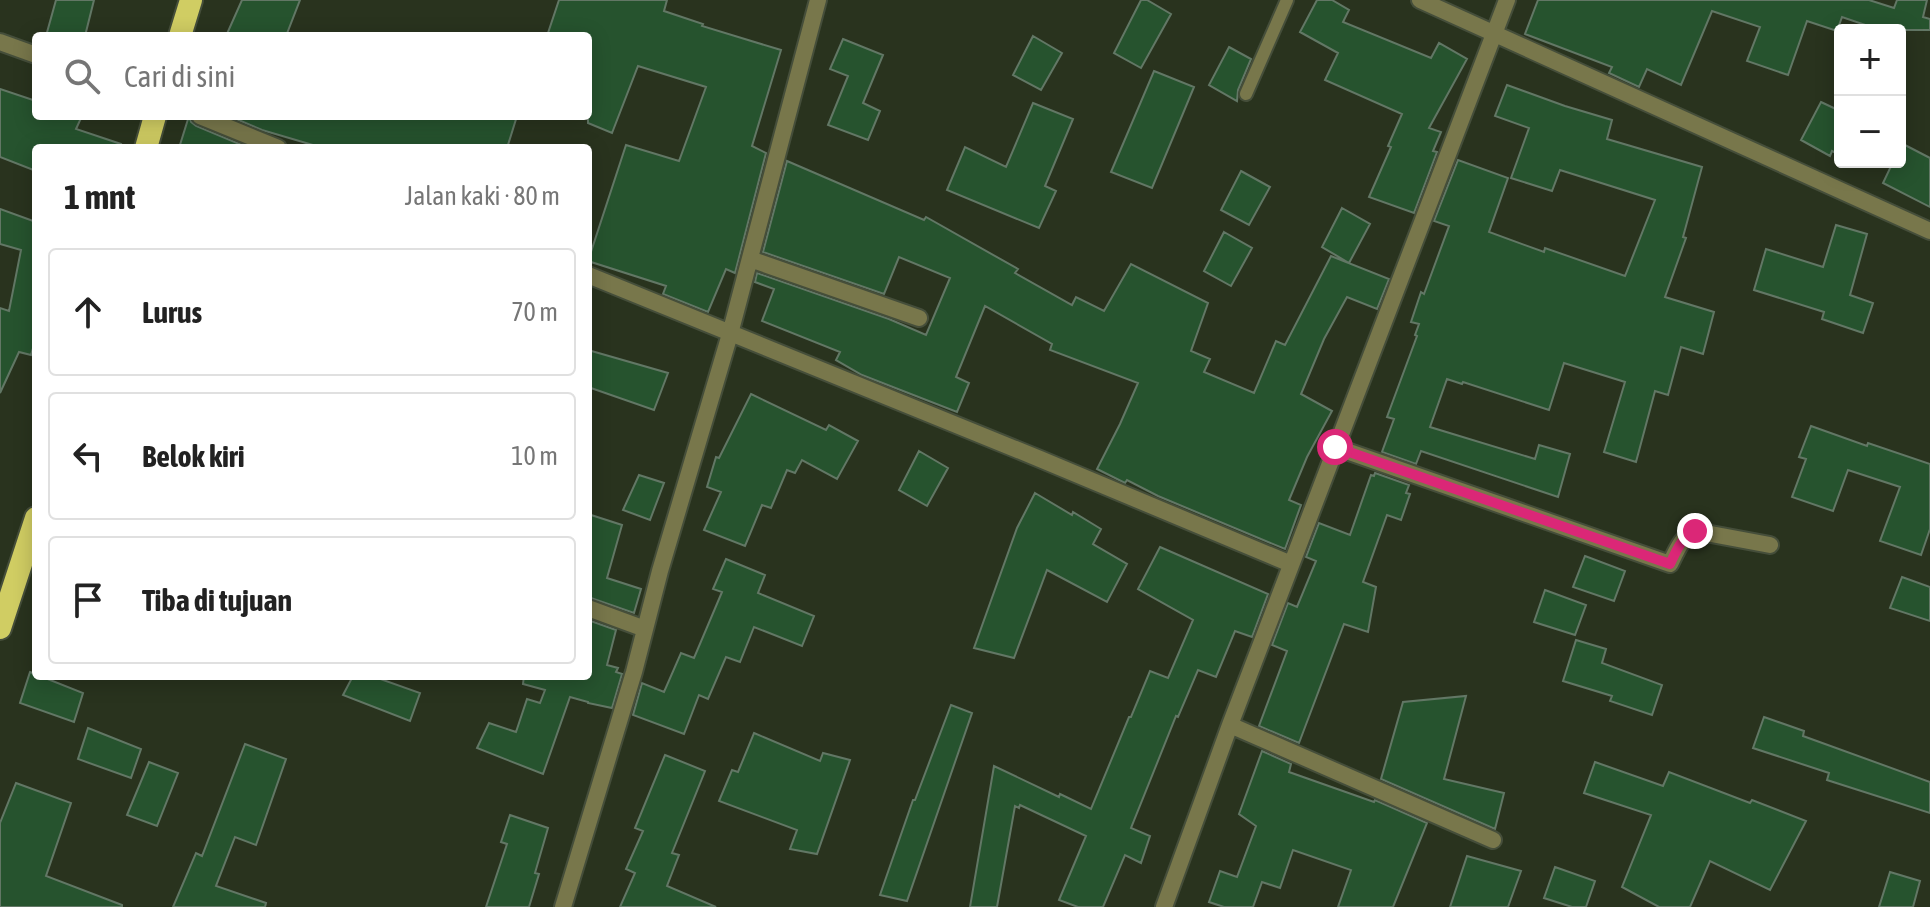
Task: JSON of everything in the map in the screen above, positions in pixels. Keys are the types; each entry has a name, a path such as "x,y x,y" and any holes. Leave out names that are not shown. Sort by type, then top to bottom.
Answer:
{"highway":[{"path":"181,32 191,0"},
{"path":"147,144 154,120"},
{"path":"0,628 32,530"}],"street":[{"path":"563,907 634,672 664,557 730,334 818,0"},
{"path":"1420,0 1930,231"},
{"path":"1164,907 1335,447 1507,0"},
{"path":"0,42 32,54"},
{"path":"210,120 268,144"},
{"path":"750,259 919,318"},
{"path":"592,277 1291,564"},
{"path":"1335,447 1670,564 1688,533 1695,531 1770,545"},
{"path":"592,609 645,629"},
{"path":"1230,725 1493,840"}],"lane":[{"path":"1246,94 1287,0"}],"building":[{"path":"56,0 94,0 86,32 47,32"},
{"path":"242,0 300,0 288,32 228,32"},
{"path":"559,0 667,0 664,11 781,50 752,146 766,153 735,273 726,269 708,312 663,294 666,286 592,262 592,249 626,145 679,161 706,87 638,66 612,133 588,123 592,120 592,32 548,32"},
{"path":"1141,0 1147,0 1171,14 1141,68 1114,53"},
{"path":"1317,0 1332,0 1349,10 1343,22 1431,58 1439,43 1467,59 1429,128 1441,132 1433,151 1437,152 1414,213 1369,197 1402,114 1325,80 1338,53 1300,32"},
{"path":"1538,0 1869,0 1894,8 1897,0 1927,0 1923,17 1930,19 1930,30 1906,30 1906,24 1862,24 1842,17 1840,24 1834,24 1834,30 1807,21 1788,75 1747,61 1760,27 1712,11 1681,85 1647,69 1639,87 1609,73 1612,67 1525,34"},
{"path":"1033,36 1062,53 1041,90 1013,75"},
{"path":"843,39 883,55 863,103 880,111 868,140 828,125 848,76 830,69"},
{"path":"1229,47 1251,59 1238,90 1237,101 1209,85"},
{"path":"1154,71 1194,87 1152,188 1111,172"},
{"path":"1507,85 1612,120 1607,139 1702,167 1683,237 1686,238 1665,297 1714,312 1703,354 1681,347 1668,395 1655,391 1636,462 1604,452 1625,382 1564,363 1549,410 1447,379 1430,427 1535,459 1539,445 1570,454 1558,497 1421,451 1416,464 1382,452 1394,419 1387,417 1417,336 1419,324 1411,322 1449,226 1434,221 1458,160 1508,178 1489,232 1625,276 1655,200 1560,170 1552,191 1511,178 1529,128 1495,116"},
{"path":"0,89 32,100 32,120 80,120 76,129 121,144 32,144 32,169 0,157"},
{"path":"1821,102 1834,108 1834,152 1830,156 1801,140"},
{"path":"1033,103 1073,119 1045,186 1056,191 1039,228 947,190 965,147 1006,167"},
{"path":"190,120 196,126 239,144 180,144"},
{"path":"238,120 516,120 508,144 309,144"},
{"path":"1906,146 1930,158 1930,207 1883,183 1890,168 1906,168"},
{"path":"787,161 924,220 926,217 1018,269 1015,273 1072,305 1076,297 1104,311 1131,264 1208,303 1191,351 1210,359 1204,372 1254,393 1276,341 1285,345 1331,256 1389,279 1377,309 1347,297 1324,339 1301,394 1332,411 1307,457 1289,500 1301,505 1285,549 1097,469 1138,383 1050,350 1052,344 985,306 956,377 969,383 957,412 862,375 836,360 840,352 762,321 774,289 755,282 757,273 926,335 950,278 899,257 884,294 763,252"},
{"path":"1241,171 1270,187 1249,225 1221,210"},
{"path":"1342,208 1370,224 1349,263 1322,247"},
{"path":"0,209 32,221 32,352 31,355 19,352 0,393 0,308 9,311 21,250 0,244"},
{"path":"1836,225 1867,234 1850,295 1873,303 1863,333 1822,319 1824,312 1754,290 1766,249 1823,267"},
{"path":"1224,232 1252,248 1231,286 1204,271"},
{"path":"592,351 668,373 654,410 592,388"},
{"path":"751,394 826,430 829,425 858,441 837,479 802,460 795,473 787,470 771,508 762,505 745,546 704,530 721,492 707,487 716,457 719,458"},
{"path":"1811,426 1930,464 1930,529 1921,555 1880,541 1900,487 1848,470 1833,511 1792,497 1806,459 1799,457"},
{"path":"919,451 948,468 927,506 899,490"},
{"path":"1375,473 1409,485 1406,493 1410,494 1401,520 1387,515 1363,582 1376,587 1368,632 1344,624 1299,743 1259,726 1287,651 1272,645 1288,603 1297,607 1316,561 1306,557 1319,523 1350,535 1371,475"},
{"path":"639,475 664,483 650,520 623,510"},
{"path":"1035,493 1101,529 1093,544 1127,564 1107,602 1047,570 1014,658 974,648 1017,528"},
{"path":"592,515 622,525 607,578 641,589 634,613 592,598"},
{"path":"1160,547 1268,594 1252,637 1235,631 1216,677 1198,670 1176,716 1131,828 1150,836 1141,863 1125,855 1103,907 1078,907 1059,900 1086,836 1020,805 1019,808 1015,806 997,907 970,907 994,766 1091,809 1150,671 1168,678 1193,620 1138,589"},
{"path":"1585,556 1625,571 1614,601 1573,587"},
{"path":"726,559 765,575 758,593 814,616 802,646 754,627 740,662 726,657 708,699 699,695 684,734 633,715 642,683 664,692 681,653 694,658 722,592 713,589"},
{"path":"1902,577 1930,587 1930,621 1890,608"},
{"path":"1545,590 1586,605 1575,635 1534,622"},
{"path":"592,621 616,630 607,665 618,668 616,672 622,674 612,708 570,697 543,774 477,748 489,723 516,732 527,699 540,703 545,690 523,684 524,680 592,680"},
{"path":"1576,640 1606,649 1602,663 1662,685 1652,715 1610,701 1612,696 1563,681"},
{"path":"30,672 32,680 50,680 83,693 74,722 20,703"},
{"path":"351,680 383,680 420,693 410,721 343,695"},
{"path":"1466,696 1444,779 1504,793 1495,829 1381,779 1403,702"},
{"path":"951,705 972,713 907,901 880,895 913,800"},
{"path":"1764,717 1804,731 1803,736 1930,782 1930,813 1827,780 1829,773 1753,748"},
{"path":"88,728 141,749 131,778 78,759"},
{"path":"754,733 820,761 823,753 850,760 817,854 790,849 797,830 719,801 732,770 738,772"},
{"path":"245,744 286,759 256,845 235,837 216,886 266,903 265,907 173,907 196,853 202,856"},
{"path":"1262,751 1291,764 1289,772 1375,800 1427,823 1393,907 1338,907 1351,870 1293,850 1280,888 1262,882 1253,907 1224,907 1209,902 1220,871 1237,877 1256,826 1239,814"},
{"path":"665,755 705,771 672,853 679,855 667,886 716,907 620,907 635,873 626,869 643,831 635,828"},
{"path":"149,762 178,773 157,826 127,815"},
{"path":"1595,762 1663,786 1669,772 1806,821 1770,890 1710,861 1690,907 1659,907 1622,887 1651,815 1584,793"},
{"path":"16,783 71,803 46,876 122,907 0,907 0,823"},
{"path":"510,815 548,828 535,873 539,874 529,907 486,907 507,844 501,842"},
{"path":"1467,856 1521,871 1508,907 1450,907"},
{"path":"1555,867 1595,881 1586,907 1572,907 1544,898"},
{"path":"1890,872 1920,881 1913,907 1879,907"}],"route":[{"path":"1335,447 1670,564 1688,533 1695,531"}]}
